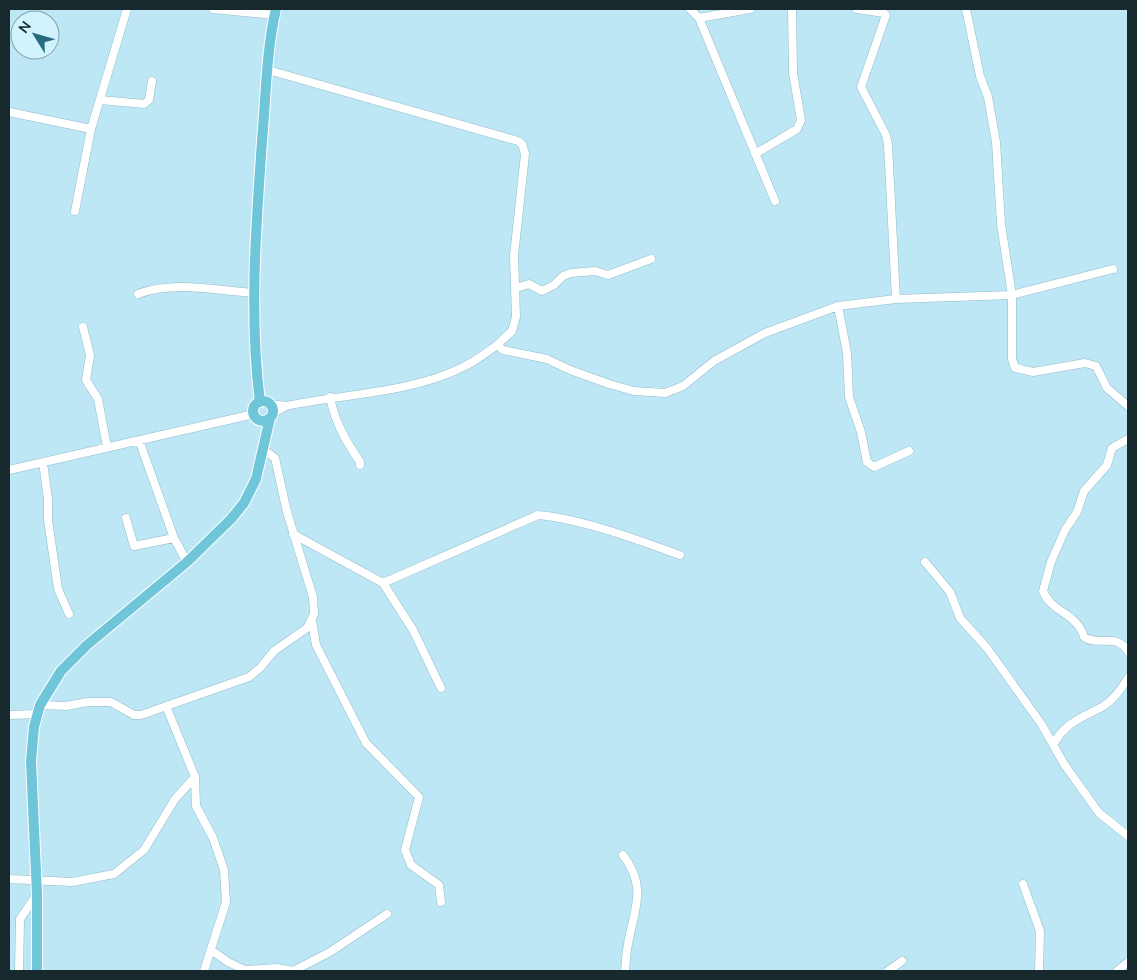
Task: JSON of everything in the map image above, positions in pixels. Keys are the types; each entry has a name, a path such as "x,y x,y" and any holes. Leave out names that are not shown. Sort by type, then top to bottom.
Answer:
{"main road":[{"path":"37,971 37,894 30,761 38,709 60,671 87,645 188,562 231,520 244,503 256,479 264,448 268,410 256,370 256,293 259,186 268,70 275,12"},
{"path":"264,448 255,405 268,410"},
{"path":"256,417 263,421 268,410"}],"street":[{"path":"75,211 91,130 127,9"},
{"path":"212,9 275,12"},
{"path":"690,9 699,18 775,201"},
{"path":"699,18 750,9"},
{"path":"755,154 797,129 801,120 793,73 792,9"},
{"path":"857,9 884,13 886,15 861,88 884,130 888,145 891,170 896,299"},
{"path":"966,9 980,76 988,97 996,142 1001,224 1012,295 1012,360 1015,368 1033,372 1085,363 1096,366 1107,388 1128,406"},
{"path":"268,70 518,141 522,144 525,154 514,256 516,317 512,331 497,345 465,366 439,377 388,389 330,397 268,410"},
{"path":"100,100 144,104 149,100 152,81"},
{"path":"9,112 91,130"},
{"path":"516,288 529,284 542,291 554,285 563,276 571,273 595,271 608,275 651,259"},
{"path":"497,345 503,350 547,359 570,370 609,384 634,391 665,393 682,386 714,361 765,333 838,306 896,299 1012,295 1113,269"},
{"path":"138,294 154,288 185,287 256,293"},
{"path":"838,306 847,353 849,397 867,462 874,467 909,451"},
{"path":"83,327 90,355 86,380 98,400 107,448"},
{"path":"330,397 334,416 360,465"},
{"path":"9,470 139,440 256,417"},
{"path":"1128,439 1112,448 1107,465 1084,491 1077,512 1070,521 1050,562 1043,591 1048,600 1079,624 1084,637 1092,641 1113,640 1121,644 1128,652"},
{"path":"139,440 165,519 188,562"},
{"path":"264,448 275,458 294,534 313,597 314,614 312,621 316,645 366,743 420,797 405,850 411,865 439,885 440,902"},
{"path":"43,463 48,520 58,589 69,614"},
{"path":"383,584 538,515 601,530 680,554"},
{"path":"126,518 134,546 174,538"},
{"path":"294,534 383,584 414,630 441,688"},
{"path":"925,562 950,592 960,618 987,648 1054,744 1064,764 1098,813 1128,836"},
{"path":"9,714 88,702 111,702 134,715 151,713 249,677 260,668 274,651 302,632 312,621"},
{"path":"1054,744 1058,735 1069,725 1111,700 1128,678"},
{"path":"166,706 195,776 196,806 213,838 224,870 226,902 216,926 204,971"},
{"path":"9,879 72,882 114,874 144,850 170,807 195,776"},
{"path":"623,855 631,865 638,894 636,916 628,943 625,971"},
{"path":"1023,884 1040,931 1040,971"},
{"path":"19,971 20,919 37,894"},
{"path":"211,950 228,962 246,970 277,968 293,971 330,952 387,914"},
{"path":"888,971 902,962"},
{"path":"1117,971 1128,962"}]}
